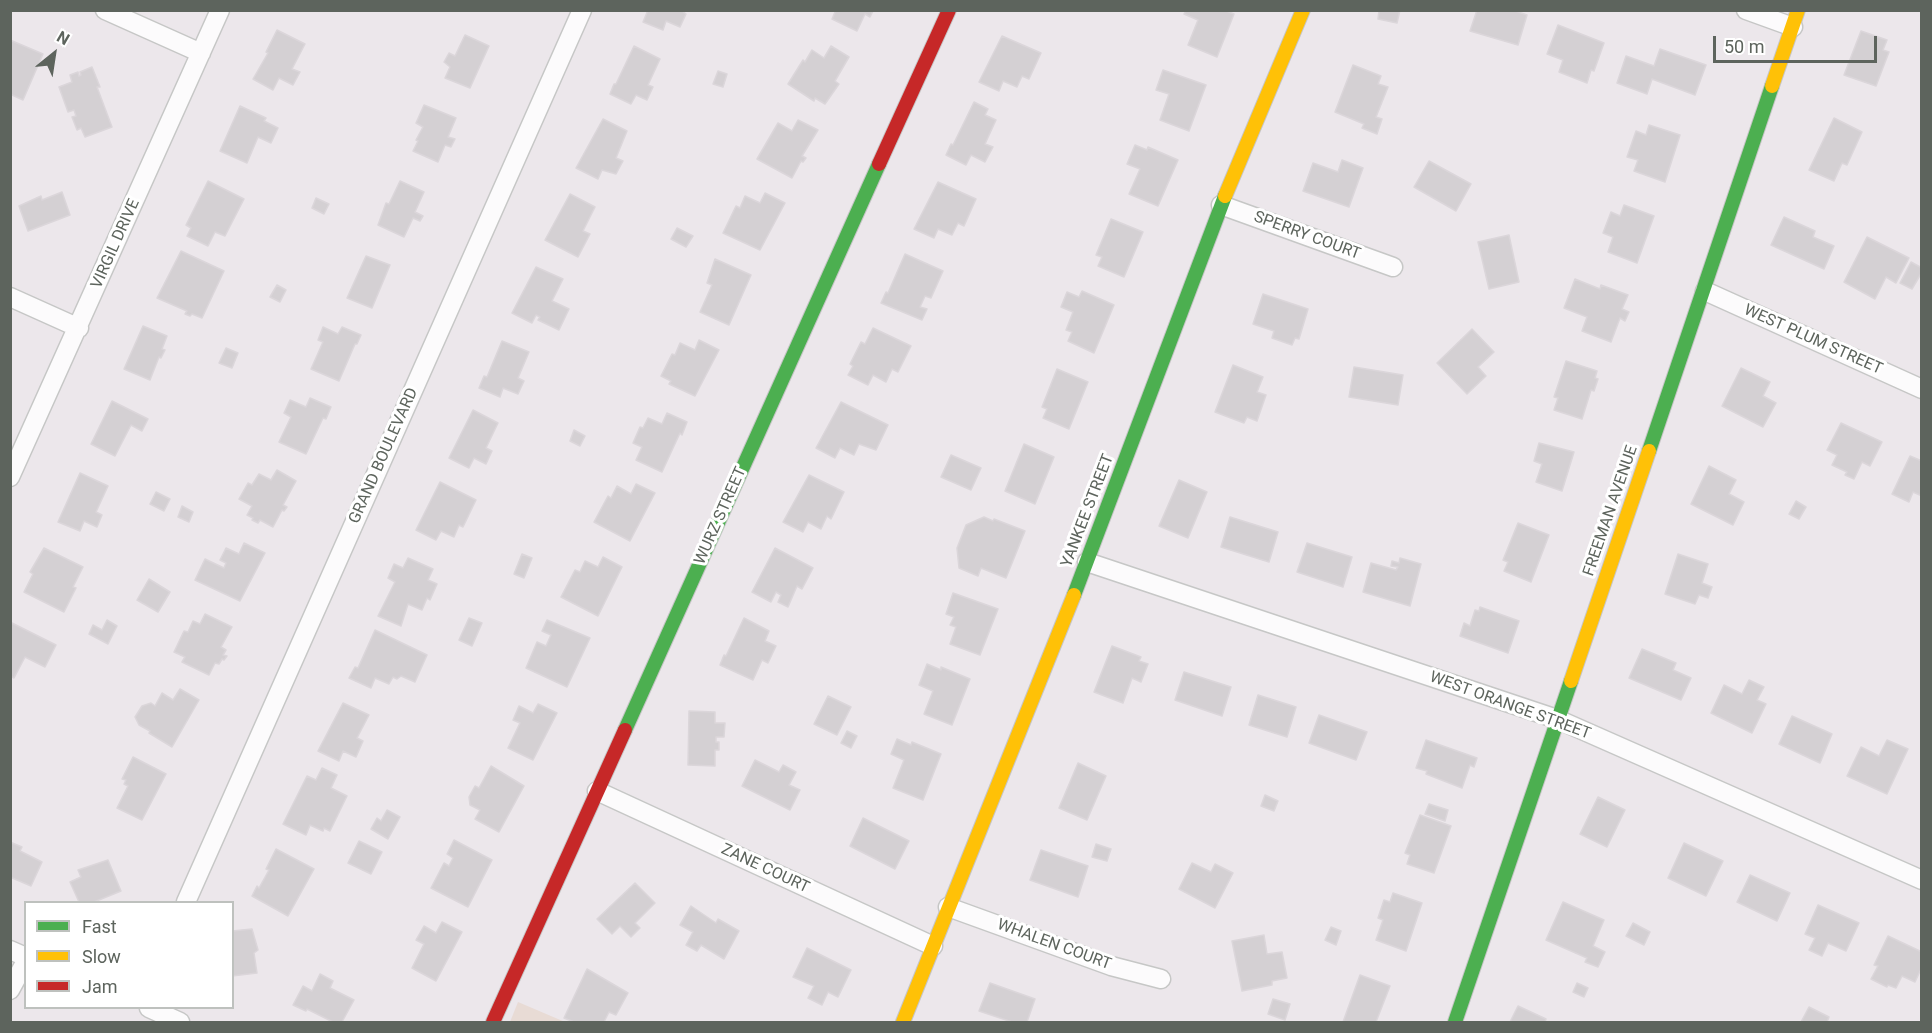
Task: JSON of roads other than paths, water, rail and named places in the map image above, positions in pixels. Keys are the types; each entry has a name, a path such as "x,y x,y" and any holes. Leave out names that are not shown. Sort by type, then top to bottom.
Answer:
{"street":[{"path":"105,10 201,53"},
{"name":"VIRGIL DRIVE","path":"10,477 79,328 220,10"},
{"name":"GRAND BOULEVARD","path":"187,901 582,10"},
{"name":"WURZ STREET","path":"493,1023 949,10"},
{"name":"YANKEE STREET","path":"903,1023 1087,562 1221,205 1303,10"},
{"path":"1746,10 1796,19"},
{"name":"FREEMAN AVENUE","path":"1455,1023 1796,19"},
{"name":"SPERRY COURT","path":"1221,205 1393,267"},
{"name":"WEST PLUM STREET","path":"1705,291 1922,389"},
{"path":"10,297 79,328"},
{"name":"WEST ORANGE STREET","path":"1087,562 1557,719 1922,880"},
{"name":"ZANE COURT","path":"597,791 933,946"},
{"name":"WHALEN COURT","path":"948,907 1111,966 1161,979"},
{"path":"10,950 24,958"},
{"path":"10,990 24,963"},
{"path":"151,1009 180,1023"}]}
